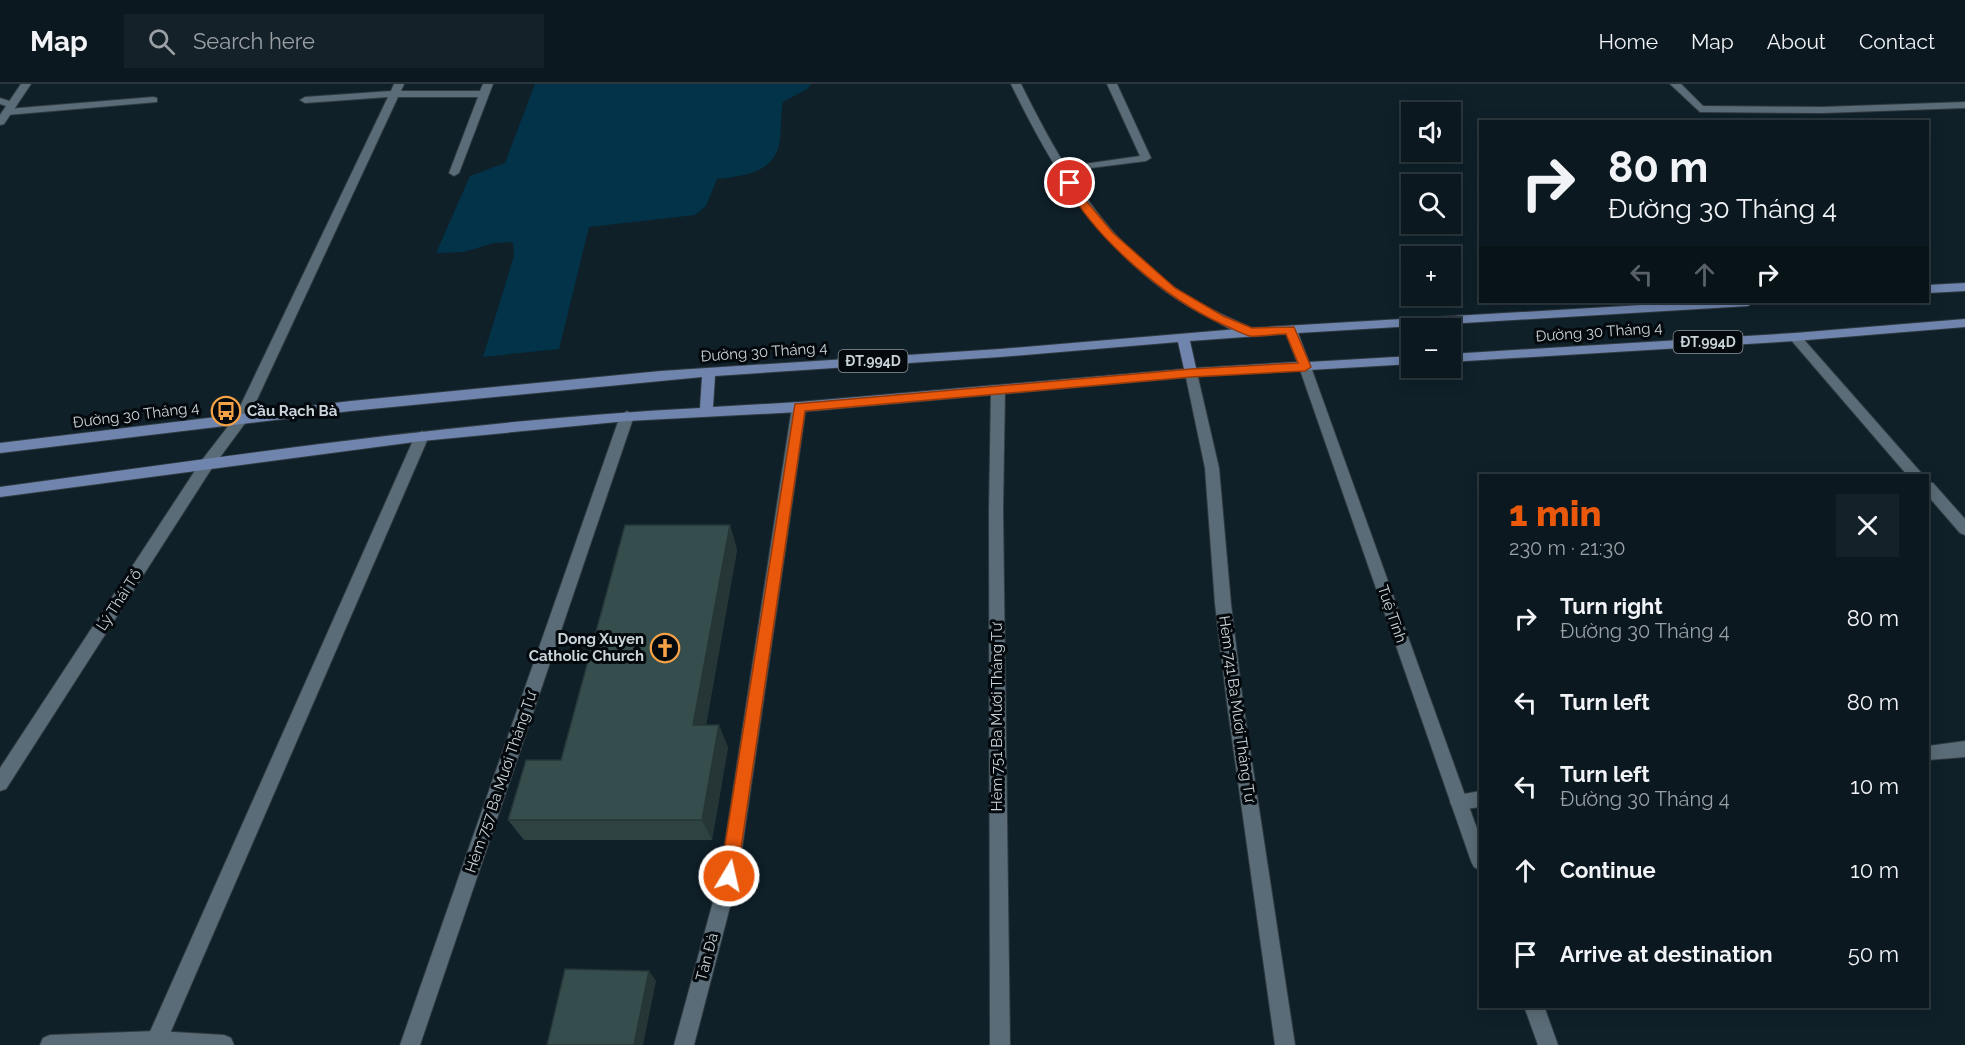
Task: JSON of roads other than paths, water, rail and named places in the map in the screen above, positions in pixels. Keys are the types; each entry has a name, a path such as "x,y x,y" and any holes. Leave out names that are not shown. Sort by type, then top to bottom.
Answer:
{"main road":[{"path":"1929,289 1965,287"},
{"name":"Đường 30 Tháng 4","path":"0,448 241,419 661,375 1251,332 1732,303"},
{"name":"Đường 30 Tháng 4","path":"1461,357 1795,337 1965,323"},
{"path":"1290,330 1305,367"},
{"path":"1183,338 1191,373"},
{"path":"0,492 422,436 627,416 799,407 1191,373 1401,361"},
{"path":"706,412 709,372"}],"street":[{"path":"0,122 26,84"},
{"path":"1016,84 1032,119 1078,197 1109,235 1136,262 1171,291 1219,318 1251,332"},
{"path":"1063,170 1146,159 1112,84"},
{"path":"1675,84 1700,109 1823,110 1965,105"},
{"path":"305,100 396,89 486,89 454,172"},
{"name":"Lý Thái Tổ","path":"0,783 207,464 241,419 360,171 396,89"},
{"path":"0,101 9,109 153,100"},
{"path":"1795,337 1915,474"},
{"name":"Tuệ Tĩnh","path":"1305,367 1479,858"},
{"name":"Hẻm 741 Ba Mươi Tháng Tư","path":"1191,373 1212,468 1223,604 1235,703 1285,1045"},
{"name":"Hẻm 751 Ba Mươi Tháng Tư","path":"998,389 996,522 1000,1045"},
{"name":"Tản Đà","path":"684,1045 729,876 799,407"},
{"name":"Hẻm 757 Ba Mươi Tháng Tư","path":"410,1045 627,416"},
{"path":"156,1041 422,436"},
{"path":"1929,489 1965,529"},
{"path":"1929,753 1965,749"},
{"path":"1459,802 1479,799"},
{"path":"1535,1008 1548,1045"},
{"path":"50,1045 156,1041 224,1045"}],"place":[{"name":"Cầu Rạch Bà","path":"226,411"},
{"name":"Dong Xuyen Catholic Church","path":"665,648"}]}
